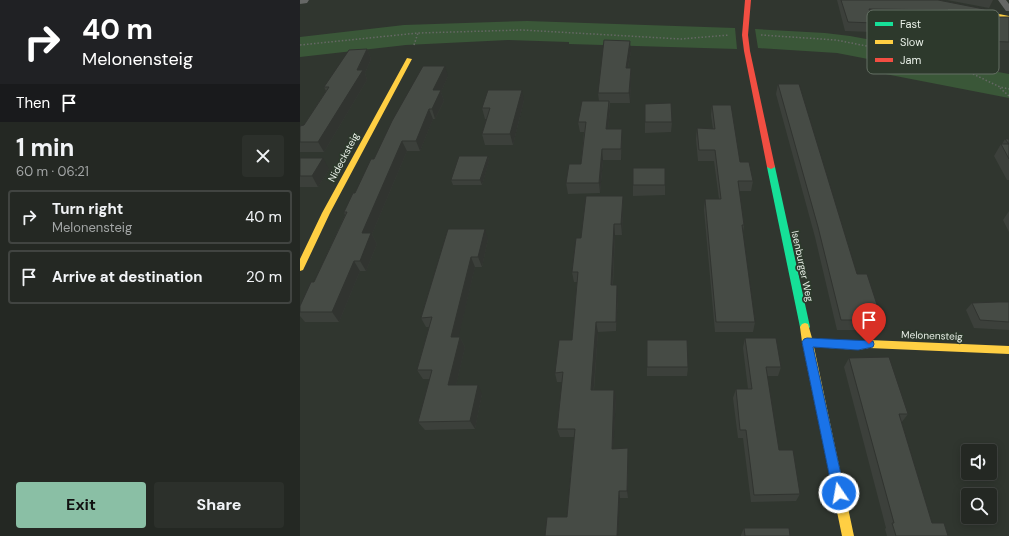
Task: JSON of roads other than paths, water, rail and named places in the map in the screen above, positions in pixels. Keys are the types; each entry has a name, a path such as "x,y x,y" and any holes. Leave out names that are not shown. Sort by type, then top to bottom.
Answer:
{"street":[{"name":"Isenburger Weg","path":"748,0 745,34 747,51 848,536"},
{"path":"921,0 970,10"},
{"path":"999,16 1009,18"},
{"name":"Nidecksteig","path":"300,268 306,244 326,213 408,58"},
{"name":"Melonensteig","path":"807,342 858,346 869,344 1009,350"}],"lane":[{"path":"1002,0 1009,9"}]}
